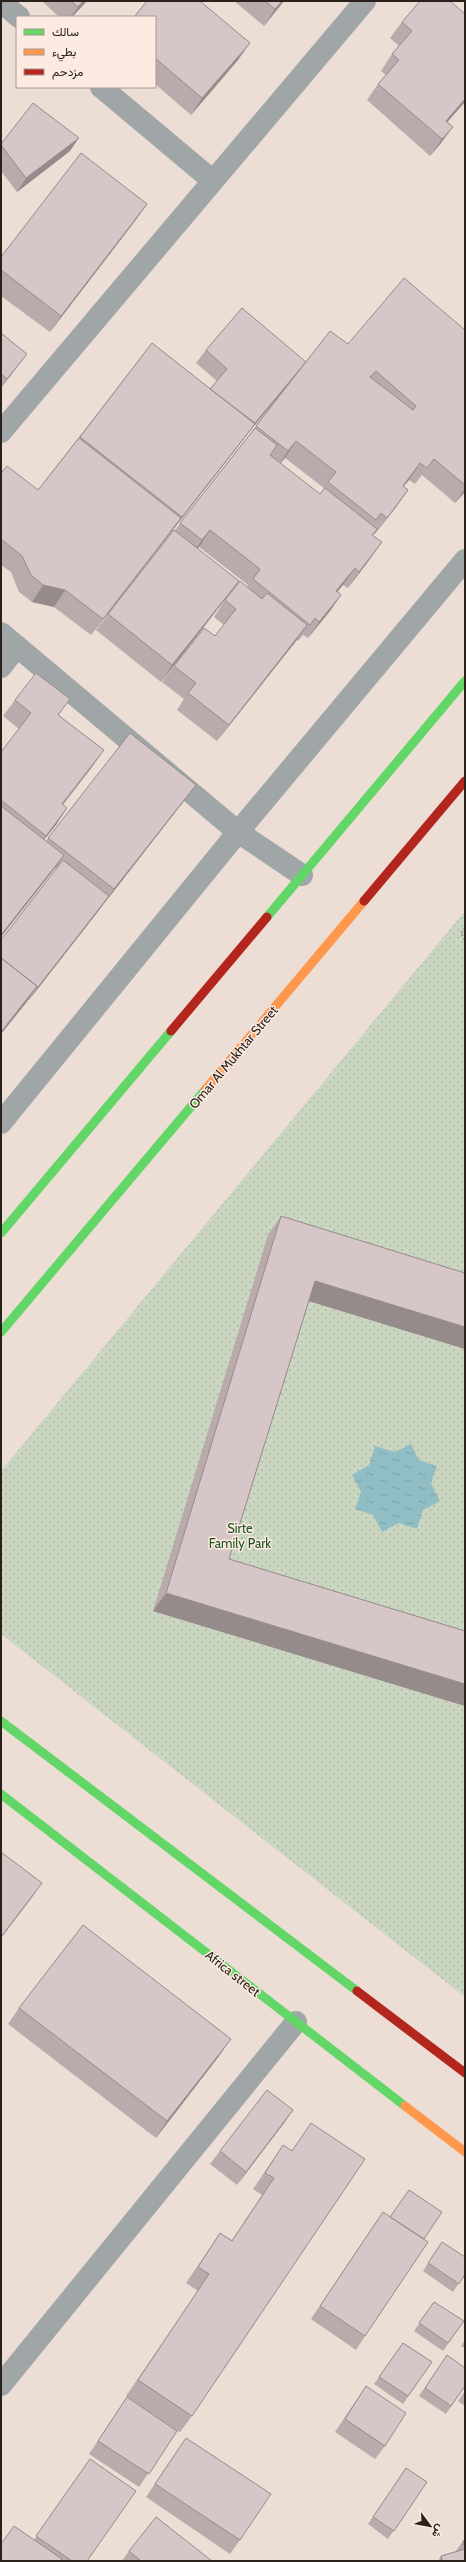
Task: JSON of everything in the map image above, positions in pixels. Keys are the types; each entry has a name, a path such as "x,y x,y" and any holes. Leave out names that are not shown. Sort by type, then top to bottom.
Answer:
{"main road":[{"path":"1,1232 465,681"},
{"name":"Omar Al Mukhtar Street","path":"1,1332 465,781"},
{"path":"1,1721 465,2073"},
{"name":"Africa street","path":"1,1794 465,2152"}],"street":[{"path":"1,432 365,1"},
{"path":"1,2 18,16"},
{"path":"103,88 213,181"},
{"path":"1,1123 238,832 465,560"},
{"path":"1,667 9,640 238,832 302,875"},
{"path":"1,2385 296,2022"}],"path":[{"path":"465,928 461,933 465,940"}],"green space":[{"name":"Sirte Family Park","path":"465,911 465,1997 1,1634 1,1471"}],"water":[{"path":"411,1444 419,1460 437,1466 431,1483 440,1501 423,1510 417,1529 399,1523 382,1532 373,1515 355,1509 361,1492 352,1475 369,1465 375,1446 395,1452"}],"building":[{"path":"71,1 83,1 78,7"},
{"path":"147,1 200,1 250,43 202,98 156,59 156,16 135,16"},
{"path":"265,1 282,1 275,9"},
{"path":"420,1 450,1 465,14 465,99 446,121 453,127 442,139 378,84 399,60 392,54 412,31 402,22"},
{"path":"33,103 79,138 26,178 1,144"},
{"path":"81,153 147,204 61,316 1,270 1,257"},
{"path":"404,278 465,330 465,485 434,459 427,468 420,463 403,486 408,490 387,518 381,513 376,520 328,482 336,472 296,441 288,451 256,426 330,331 348,344","holes":["376,371 416,406 413,410 370,377"]},
{"path":"242,308 306,362 255,423 210,389 227,369 206,350"},
{"path":"1,333 27,354 7,379 1,374"},
{"path":"152,343 255,424 182,517 80,437"},
{"path":"255,428 277,445 270,455 320,494 325,488 377,529 372,535 382,542 359,572 355,568 336,591 341,595 319,622 315,618 310,625 253,579 260,569 210,530 202,540 180,523"},
{"path":"79,438 181,518 103,619 65,590 43,585 31,575 22,556 1,539 1,473 7,466 38,490"},
{"path":"174,530 239,581 172,665 108,614"},
{"path":"240,581 262,599 267,593 307,625 229,725 188,693 196,683 174,666 204,628 215,636 236,609 225,600"},
{"path":"36,673 70,699 58,715 104,750 62,804 67,808 46,836 1,800 1,752 31,713 15,700"},
{"path":"130,733 196,785 114,889 48,838"},
{"path":"1,806 64,855 1,935"},
{"path":"63,860 109,896 38,987 1,958 1,940"},
{"path":"1,958 37,986 1,1032"},
{"path":"281,1216 465,1273 465,1327 315,1281 229,1559 465,1631 465,1684 166,1593"},
{"path":"1,1852 42,1883 1,1937"},
{"path":"83,1925 231,2039 167,2121 19,2008"},
{"path":"267,2090 293,2110 246,2172 220,2151"},
{"path":"311,2123 365,2159 192,2416 138,2380 209,2274 198,2267 220,2233 232,2241 274,2178 265,2173 283,2145 292,2151"},
{"path":"409,2190 442,2212 424,2239 390,2217"},
{"path":"383,2212 428,2242 365,2336 320,2306"},
{"path":"442,2242 465,2257 465,2274 459,2284 428,2263"},
{"path":"434,2302 464,2321 448,2343 419,2323"},
{"path":"403,2343 432,2362 408,2396 379,2377"},
{"path":"447,2355 465,2368 465,2386 451,2406 425,2388"},
{"path":"366,2386 406,2413 385,2446 345,2419"},
{"path":"127,2397 177,2431 149,2474 98,2441"},
{"path":"186,2438 271,2494 240,2540 155,2484"},
{"path":"90,2459 136,2491 87,2561 72,2561 36,2536"},
{"path":"406,2468 427,2482 394,2531 373,2517"},
{"path":"156,2517 212,2561 141,2561 129,2551"},
{"path":"14,2526 62,2559 60,2561 1,2561 1,2544"},
{"path":"465,2549 465,2561 439,2561 442,2560 441,2556"}],"traffic: fast":[{"path":"267,917 465,681"},
{"path":"1,1233 171,1031"},
{"path":"1,1332 205,1090"},
{"path":"1,1721 357,1991"},
{"path":"1,1794 405,2106"}],"traffic: slow":[{"path":"205,1090 364,901"},
{"path":"405,2106 465,2152"}],"traffic: jam":[{"path":"364,901 465,781"},
{"path":"171,1031 267,917"},
{"path":"357,1991 465,2073"}]}
